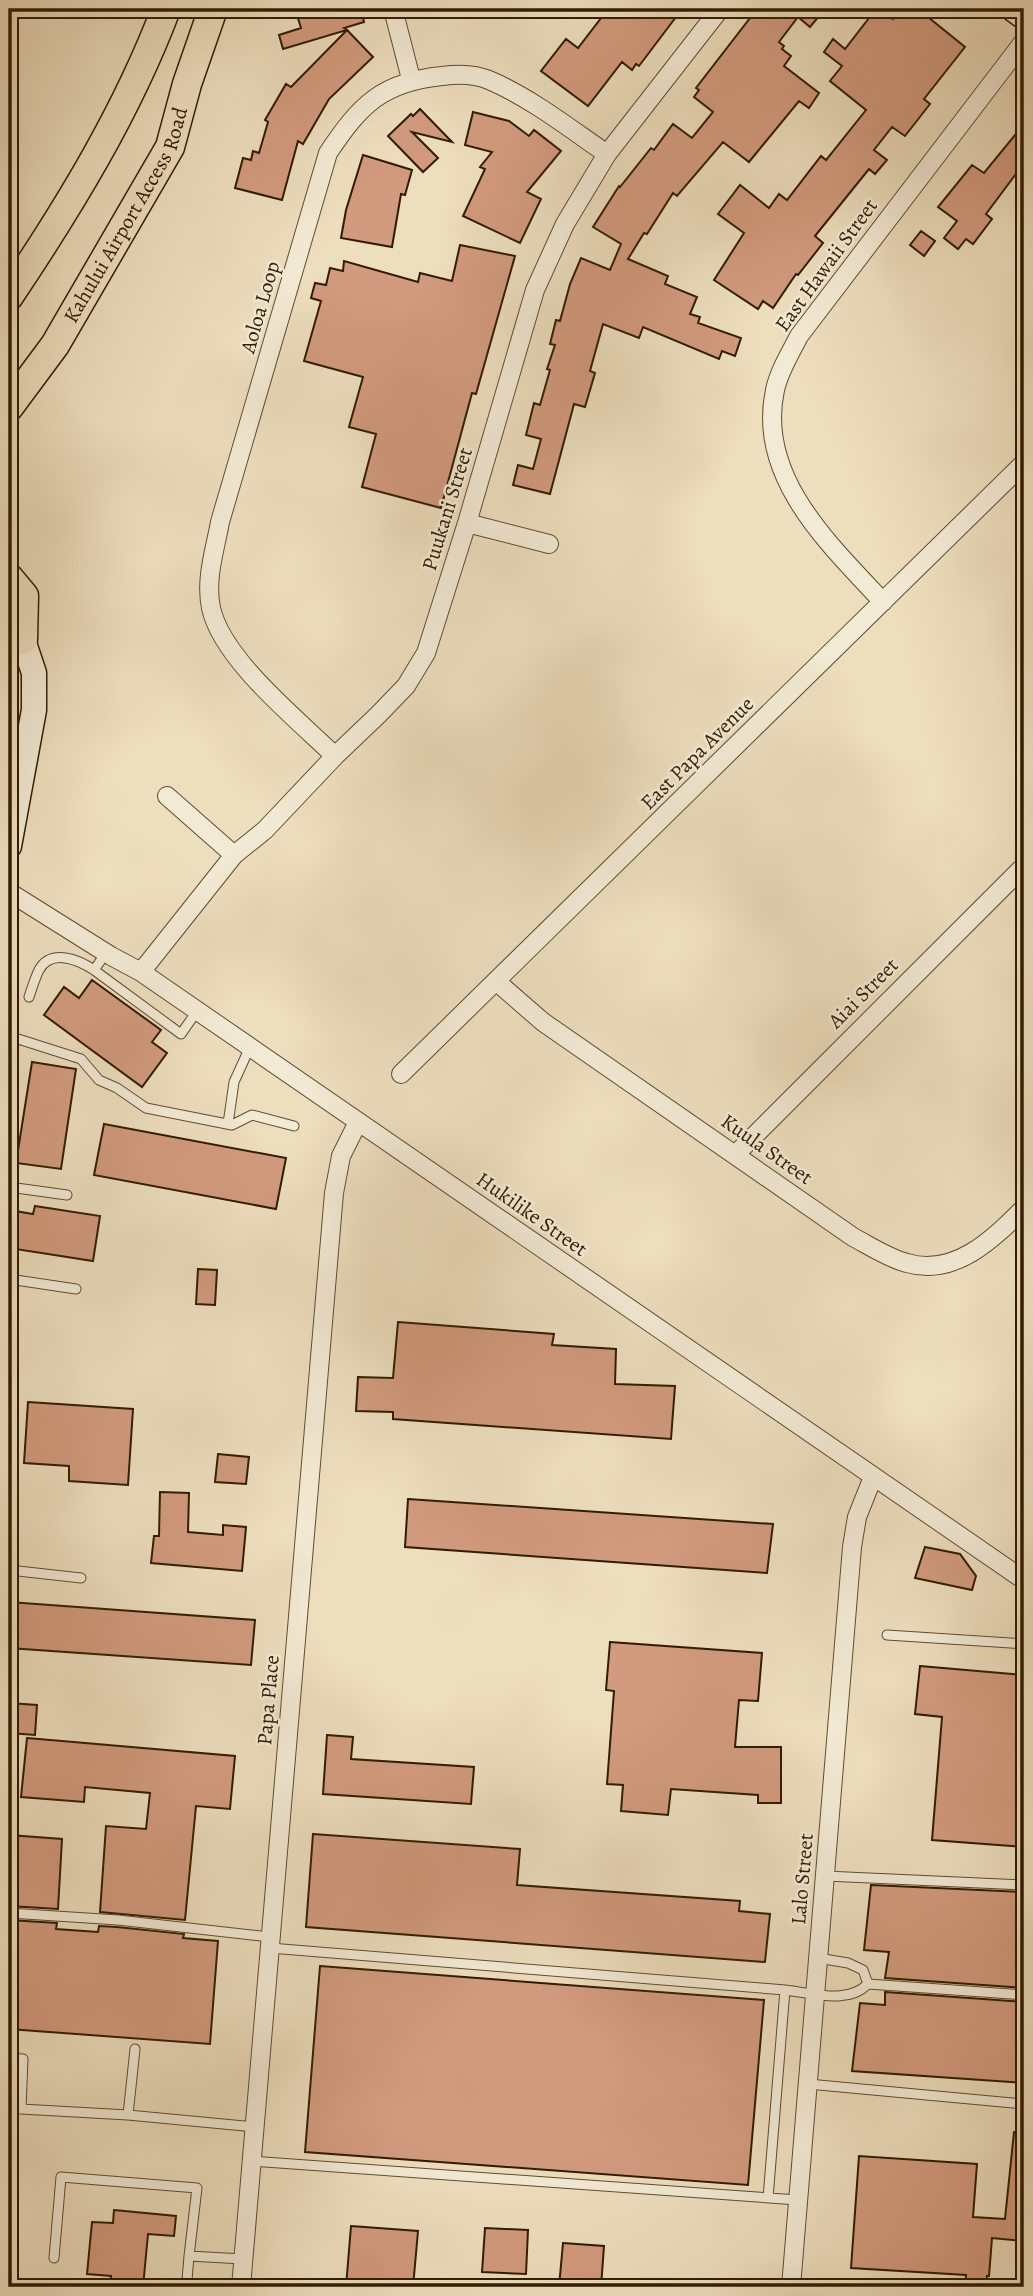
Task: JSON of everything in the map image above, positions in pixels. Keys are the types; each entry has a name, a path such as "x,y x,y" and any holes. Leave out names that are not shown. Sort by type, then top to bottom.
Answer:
{"main road":[{"path":"9,296 49,236 119,117 166,9"},
{"name":"Kahului Airport Access Road","path":"9,407 55,345 170,147 187,84 213,9"},
{"path":"1013,9 1024,18"},
{"path":"9,578 24,596 16,629 34,674 34,710 9,839"}],"street":[{"path":"393,9 411,79"},
{"name":"Puukani Street","path":"141,972 234,855 265,830 405,686 426,653 535,290 565,224 607,154 720,9"},
{"name":"East Hawaii Street","path":"883,602 825,539 802,509 778,460 772,427 775,389 784,364 799,336 1024,41"},
{"name":"Aoloa Loop","path":"335,755 268,691 222,637 211,607 209,577 220,522 328,153 351,120 377,96 411,79 446,75 486,78 528,100 607,154"},
{"name":"East Papa Avenue","path":"401,1074 1024,463"},
{"path":"467,523 549,544"},
{"path":"167,796 234,855"},
{"name":"Aiai Street","path":"736,1154 1024,866"},
{"name":"Hukilike Street","path":"9,892 141,972 1024,1580"},
{"name":"Kuula Street","path":"496,982 543,1022 853,1237 908,1264 932,1265 958,1261 982,1247 1024,1208"},
{"name":"Papa Place","path":"241,2287 334,1193 341,1156 358,1122"},
{"name":"Lalo Street","path":"791,2287 852,1547 857,1517 873,1477"}],"lane":[{"path":"94,970 106,953"},
{"path":"29,997 39,969 45,962 57,958 76,959 181,1034 197,1011"},
{"path":"9,1071 12,1037 81,1059 99,1080 117,1088 146,1108 232,1125 252,1115 294,1126"},
{"path":"228,1124 234,1082 250,1047"},
{"path":"9,1186 67,1195"},
{"path":"9,1279 76,1289"},
{"path":"9,1570 81,1578"},
{"path":"887,1635 1024,1644"},
{"path":"825,1876 1024,1885"},
{"path":"9,1913 118,1920 270,1943 841,1997 858,1994 868,1984 1024,1995"},
{"path":"818,1958 848,1963 863,1970 868,1984"},
{"path":"768,2198 785,1990"},
{"path":"128,2116 135,2049"},
{"path":"9,2058 23,2059 21,2109"},
{"path":"808,2084 1024,2104"},
{"path":"9,2108 255,2127"},
{"path":"251,2161 798,2200"},
{"path":"54,2258 61,2177 197,2188 187,2280"},
{"path":"189,2256 243,2259"},
{"path":"1021,2287 1024,2258"}],"building":[{"path":"320,9 361,9 364,22 344,28 347,30 283,49 279,35 301,28 297,15"},
{"path":"608,9 682,9 639,66 636,64 632,70 622,62 588,106 541,71 566,39 578,48"},
{"path":"757,9 825,9 810,27 798,17 779,42 784,46 782,49 791,56 784,66 819,93 809,108 799,101 749,162 723,142 677,196 673,193 628,259 668,276 665,284 697,297 690,314 700,317 698,323 741,338 735,356 722,351 719,359 643,327 639,338 603,324 590,371 595,373 585,407 574,404 550,494 513,485 518,465 533,469 541,439 526,435 534,403 540,405 550,370 547,369 555,345 550,344 556,320 560,321 570,284 581,258 610,270 621,244 593,227 619,186 651,148 654,150 673,124 692,138 713,112 694,97 699,90 696,88"},
{"path":"876,9 893,19 902,9 918,9 965,47 924,99 930,104 905,136 892,127 874,150 887,160 875,174 869,169 815,236 823,243 798,275 796,274 773,308 763,301 758,309 714,280 744,233 718,214 740,185 769,208 779,194 787,200 821,156 826,160 866,110 830,81 842,66 824,52 833,39 845,49"},
{"path":"347,30 373,57 329,99 303,144 298,141 282,200 235,188 243,158 251,160 253,151 259,153 268,122 265,120 286,84 291,87"},
{"path":"420,109 452,142 412,132 438,158 423,172 388,136"},
{"path":"473,112 509,121 529,136 534,130 561,151 527,192 541,199 520,243 463,216 485,169 480,167 492,152 465,145"},
{"path":"1024,124 1024,163 986,214 992,219 973,244 966,239 958,249 944,238 957,221 938,207 972,165 984,173"},
{"path":"363,155 412,170 405,195 401,194 392,247 341,238 346,210"},
{"path":"921,231 935,241 924,256 910,245"},
{"path":"460,245 515,256 476,394 472,393 441,508 362,487 376,434 349,427 363,377 304,361 321,301 311,298 315,283 326,285 330,268 343,271 344,261 418,282 420,273 452,281"},
{"path":"92,980 161,1030 152,1042 167,1053 142,1087 44,1015 64,987 79,998"},
{"path":"32,1062 76,1069 61,1169 16,1163"},
{"path":"104,1124 286,1158 276,1209 94,1175"},
{"path":"35,1206 100,1216 93,1261 9,1248 9,1210 33,1214"},
{"path":"198,1269 217,1270 215,1305 196,1304"},
{"path":"398,1322 554,1334 552,1345 616,1349 615,1384 675,1386 671,1439 393,1419 393,1412 356,1411 358,1377 393,1378"},
{"path":"28,1402 133,1409 128,1485 69,1481 69,1466 24,1463"},
{"path":"218,1454 249,1457 246,1484 215,1482"},
{"path":"160,1492 189,1493 188,1532 223,1535 223,1525 246,1527 242,1571 151,1563 154,1536 159,1536"},
{"path":"408,1499 773,1524 767,1573 405,1547"},
{"path":"925,1547 960,1554 976,1576 972,1590 915,1578"},
{"path":"9,1602 255,1620 251,1665 9,1648"},
{"path":"610,1642 762,1653 758,1701 739,1700 735,1747 781,1747 781,1803 758,1803 758,1795 671,1789 668,1815 621,1811 623,1785 607,1784 614,1691 606,1690"},
{"path":"920,1666 1024,1675 1024,1847 932,1840 942,1717 915,1714"},
{"path":"9,1703 37,1705 35,1735 9,1733"},
{"path":"327,1735 353,1737 351,1759 474,1767 471,1804 323,1794"},
{"path":"27,1738 235,1756 230,1809 196,1806 185,1920 100,1912 106,1826 146,1829 150,1793 85,1787 84,1802 21,1797"},
{"path":"313,1834 520,1849 517,1885 740,1901 739,1911 770,1914 765,1962 306,1927"},
{"path":"9,1835 62,1839 58,1909 9,1906"},
{"path":"871,1885 1024,1892 1024,1988 885,1978 889,1952 864,1950"},
{"path":"9,1920 57,1923 56,1929 98,1932 99,1926 117,1927 184,1934 183,1938 218,1941 210,2044 9,2029"},
{"path":"320,1966 764,2000 748,2185 305,2152"},
{"path":"885,1992 1024,2002 1024,2083 852,2071 860,2003 885,2005"},
{"path":"1014,2132 1024,2133 1024,2241 992,2238 986,2287 965,2287 966,2275 851,2268 859,2156 977,2164 973,2217 1005,2219"},
{"path":"114,2210 176,2216 174,2236 148,2234 143,2287 110,2284 111,2276 87,2274 92,2222 113,2223"},
{"path":"351,2226 418,2231 413,2287 346,2287"},
{"path":"485,2228 528,2230 526,2274 482,2272"},
{"path":"563,2243 604,2246 601,2287 559,2287"}]}
